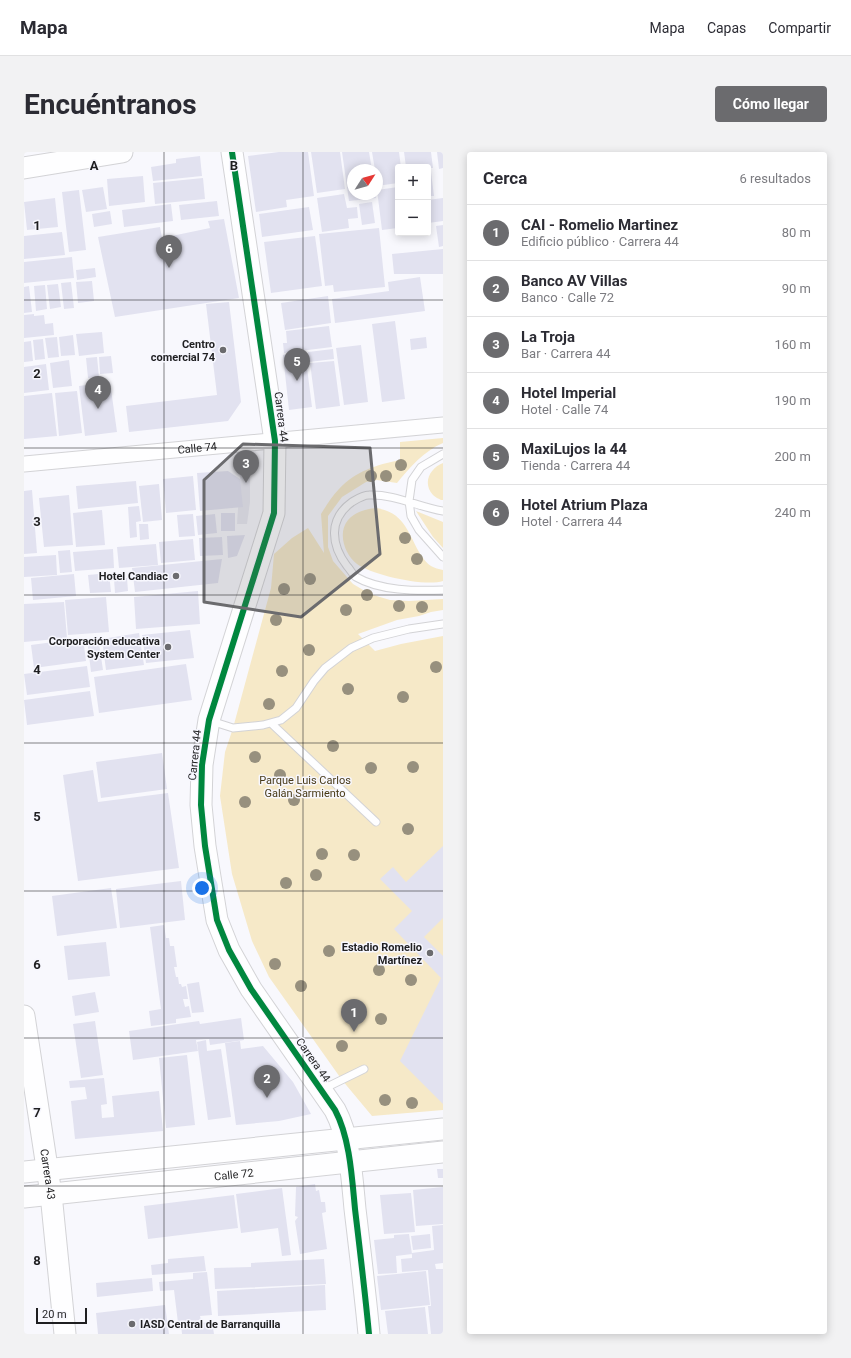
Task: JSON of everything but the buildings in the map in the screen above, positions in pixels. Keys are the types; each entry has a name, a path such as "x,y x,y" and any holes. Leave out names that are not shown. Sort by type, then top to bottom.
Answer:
{"street":[{"path":"24,168 122,152"},
{"name":"Carrera 44","path":"232,152 275,441 274,513 209,720 202,765 202,805 205,846 217,920 229,950 251,989 340,1118 349,1162 369,1334"},
{"name":"Calle 74","path":"24,464 443,425"},
{"name":"Carrera 43","path":"24,1016 47,1170 64,1334"},
{"path":"24,1172 443,1129"},
{"name":"Calle 72","path":"24,1197 443,1152"}],"lane":[{"path":"443,454 421,467 412,480 409,501 411,516 419,530 443,557"},
{"path":"443,511 409,501 368,495 357,499 347,506 340,514 336,525 335,538 339,555 355,577 385,588 406,590 443,590"},
{"path":"209,720 232,728 272,724 281,720 296,708 314,681 325,668 351,648 373,638 409,629 443,624"},
{"path":"272,724 376,822"},
{"path":"322,1090 364,1069"}],"highlighted area":[{"path":"243,444 370,448 380,554 301,617 204,602 204,480"}],"shaded area":[{"path":"241,463 250,463 250,502 247,524 237,524"}],"green space":[{"name":"Parque Luis Carlos Galán Sarmiento","path":"443,438 443,443 430,450 412,465 397,483 377,480 366,482 342,497 328,516 328,547 333,561 353,584 370,594 390,600 409,601 443,599 443,610 397,620 358,634 375,651 401,644 443,636 443,1110 372,1116 342,1080 269,977 252,941 232,874 220,796 225,752 233,728 271,588 274,554 292,538 308,528 324,553 321,514 339,489 359,473 383,464 400,460 400,442"},
{"path":"443,463 443,500 441,500 434,496 428,486 428,481 434,468"},
{"path":"376,508 392,513 403,523 426,562 432,567 443,570 443,581 412,581 386,576 364,568 353,560 344,544 343,531 345,525 351,517 357,513"},
{"path":"416,511 443,522 443,548 433,537"}],"cycle path":[{"path":"232,152 275,441 274,513 209,720 202,765 201,805 205,846 217,920 229,950 251,989 335,1110 340,1121 347,1145 351,1171 369,1334"}],"place":[{"name":"Hotel Atrium Plaza","path":"169,268"},
{"name":"Centro comercial 74","path":"223,350"},
{"name":"MaxiLujos la 44","path":"297,381"},
{"name":"Hotel Imperial","path":"98,409"},
{"name":"La Troja","path":"246,483"},
{"name":"Hotel Candiac","path":"176,576"},
{"name":"Corporación educativa System Center","path":"168,647"},
{"name":"Estadio Romelio Martínez","path":"430,953"},
{"name":"CAI - Romelio Martinez","path":"354,1032"},
{"name":"Banco AV Villas","path":"267,1098"},
{"name":"IASD Central de Barranquilla","path":"132,1324"}]}
